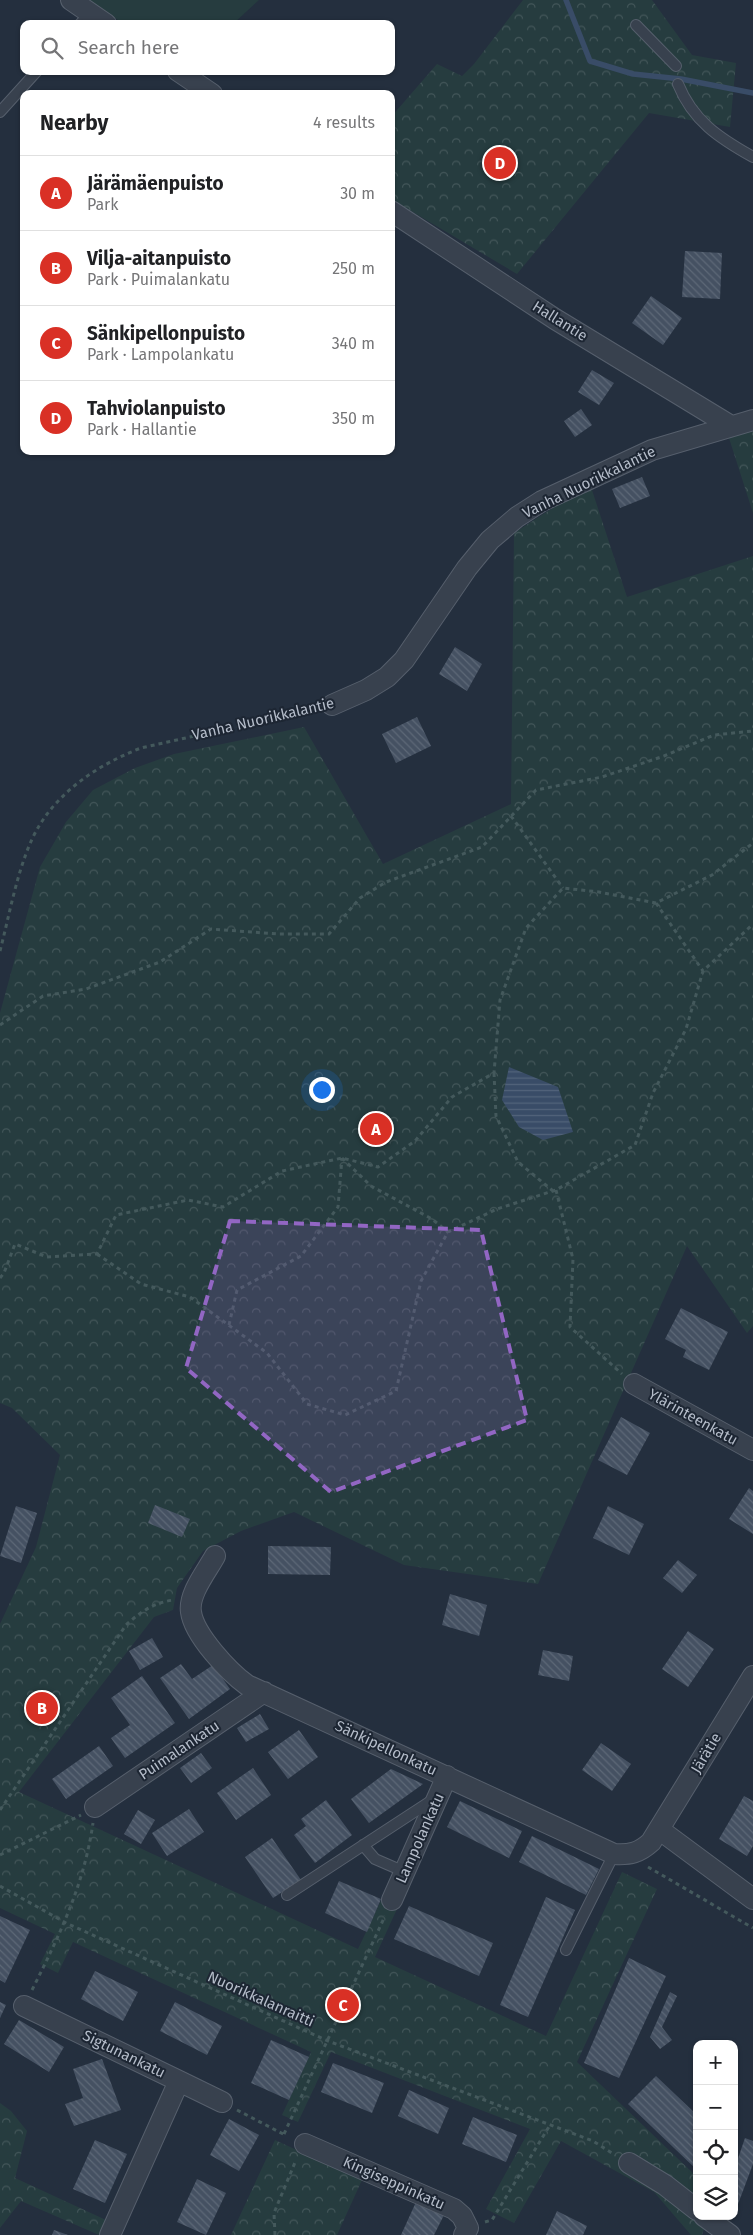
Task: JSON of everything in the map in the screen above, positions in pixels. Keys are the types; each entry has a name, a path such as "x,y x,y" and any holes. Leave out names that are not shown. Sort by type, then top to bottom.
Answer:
{"street":[{"path":"71,0 92,20"},
{"path":"184,75 206,90"},
{"name":"Hallantie","path":"395,214 555,319 731,426"},
{"name":"Vanha Nuorikkalantie","path":"332,705 366,690 386,677 404,660 468,568 490,540 517,517 542,501 652,450 753,420"},
{"name":"Ylärinteenkatu","path":"634,1384 753,1450"},
{"path":"192,1598 215,1556"},
{"name":"Sänkipellonkatu","path":"192,1598 191,1612 197,1627 220,1661 232,1674 247,1684 621,1854"},
{"name":"Järätie","path":"660,1830 753,1676"},
{"name":"Puimalankatu","path":"94,1808 264,1692"},
{"name":"Lampolankatu","path":"392,1900 447,1776"},
{"path":"621,1854 642,1851 660,1830 753,1898"},
{"name":"Sigtunankatu","path":"24,2006 179,2081 110,2235"},
{"path":"179,2081 222,2102"},
{"name":"Kingiseppinkatu","path":"305,2144 454,2209 462,2216 466,2231"},
{"path":"629,2163 665,2184 693,2207"},
{"path":"709,2220 730,2235"}],"lane":[{"path":"636,24 676,66"},
{"path":"0,112 33,75"},
{"path":"678,84 684,99 702,122 722,140 753,157"},
{"path":"287,1895 439,1795"},
{"path":"363,1845 375,1859 405,1872"},
{"path":"566,1950 621,1854"}],"path":[{"name":"Vanha Nuorikkalantie","path":"0,951 25,858 39,826 59,801 86,776 115,758 141,748 332,705"},
{"path":"0,1025 43,996 86,989 160,962 211,929 278,934 329,934 360,898 386,882 482,847 536,790 602,777 664,756 714,734 753,731"},
{"path":"511,816 563,888 599,892 656,903 712,875 753,843"},
{"path":"563,888 526,928 500,1000 494,1073 496,1116 518,1162 554,1190 573,1259 570,1327 634,1384"},
{"path":"656,903 702,971"},
{"path":"0,1278 4,1273 15,1244 47,1257 97,1254 141,1284 190,1297 267,1353 307,1404 345,1415 396,1391 421,1281 448,1232 497,1209 554,1190 635,1145 653,1093 686,1029 702,971 753,924"},
{"path":"97,1254 116,1215 188,1200 223,1206 282,1171 342,1158 378,1167 415,1141 452,1097 494,1073"},
{"path":"342,1158 371,1186 432,1219 448,1232"},
{"path":"230,1325 237,1290 301,1256 338,1207 342,1158"},
{"path":"0,1810 126,1625 137,1615 160,1602 192,1598"},
{"path":"0,1856 94,1808"},
{"path":"24,2006 66,1923 89,1852 94,1808"},
{"path":"621,1854 753,1928"},
{"name":"Nuorikkalanraitti","path":"0,1886 66,1923 328,2041 593,2142 629,2163"},
{"path":"284,2134 392,1900"},
{"path":"222,2102 305,2144 297,2157 274,2213 276,2235"},
{"path":"466,2231 492,2220 550,2125"}],"highlighted area":[{"path":"230,1221 481,1230 527,1420 331,1492 186,1368"}],"green space":[{"path":"88,0 259,0 237,20 118,20"},
{"path":"523,0 652,0 692,55 736,63 730,127 649,113 517,274 395,201 395,112 437,64 462,76 474,64"},
{"path":"753,431 753,513 729,438"},
{"path":"590,484 627,597 753,556 753,1326 747,1333 687,1246 538,1584 404,1565 294,1512 241,1531 203,1551 177,1588 173,1610 154,1617 19,1792 358,1949 386,1890 402,1898 375,1957 546,2036 622,1872 657,1889 577,2062 693,2173 693,2220 707,2220 702,2235 691,2235 654,2192 561,2141 514,2223 486,2209 530,2129 331,2052 298,2122 282,2115 311,2052 73,1942 58,1973 40,1964 55,1934 0,1908 0,1624 36,1547 60,1455 12,1408 0,1403 0,1013 40,867 66,822 93,790 135,768 174,754 304,727 383,864 511,804 514,533"},
{"path":"0,2103 11,2111 27,2131 15,2178 106,2220 99,2235 21,2201 0,2228"},
{"path":"275,2140 362,2180 337,2235 231,2235"}],"water":[{"path":"509,1067 558,1087 573,1132 543,1140 519,1127 502,1100"}],"building":[{"path":"685,251 722,253 720,299 682,297"},
{"path":"651,296 682,318 663,345 632,323"},
{"path":"592,370 614,383 599,405 578,392"},
{"path":"581,409 592,425 575,437 564,421"},
{"path":"642,477 650,496 620,508 612,489"},
{"path":"455,647 482,664 467,691 439,674"},
{"path":"417,717 431,746 396,763 382,734"},
{"path":"681,1308 728,1332 709,1370 683,1357 686,1350 665,1339"},
{"path":"621,1417 650,1433 627,1475 598,1460"},
{"path":"749,1488 753,1491 753,1534 729,1519"},
{"path":"155,1505 190,1519 182,1537 148,1523"},
{"path":"16,1506 37,1513 21,1563 0,1556"},
{"path":"608,1506 644,1524 629,1555 593,1538"},
{"path":"268,1546 331,1547 330,1575 268,1574"},
{"path":"678,1560 697,1575 682,1593 663,1578"},
{"path":"450,1594 487,1605 479,1636 442,1625"},
{"path":"688,1631 714,1649 688,1687 662,1669"},
{"path":"152,1638 163,1657 140,1670 129,1651"},
{"path":"543,1650 573,1656 569,1681 538,1675"},
{"path":"181,1664 192,1679 213,1665 230,1689 189,1719 160,1678"},
{"path":"142,1676 175,1723 125,1758 111,1738 130,1725 111,1698"},
{"path":"260,1714 269,1729 246,1742 237,1728"},
{"path":"299,1730 318,1757 288,1779 268,1752"},
{"path":"601,1743 631,1764 612,1791 582,1770"},
{"path":"99,1746 113,1766 66,1799 52,1779"},
{"path":"201,1753 212,1768 191,1783 180,1768"},
{"path":"253,1768 271,1795 236,1820 217,1793"},
{"path":"391,1769 423,1784 369,1823 351,1799"},
{"path":"744,1796 753,1801 753,1846 747,1856 719,1839"},
{"path":"326,1800 352,1835 315,1863 294,1835 306,1826 301,1819"},
{"path":"460,1801 522,1831 509,1858 447,1827"},
{"path":"189,1809 204,1832 167,1856 152,1833"},
{"path":"138,1810 155,1820 141,1844 124,1834"},
{"path":"532,1836 599,1869 586,1895 519,1862"},
{"path":"272,1838 301,1880 273,1898 245,1857"},
{"path":"339,1881 381,1899 367,1932 325,1913"},
{"path":"546,1897 575,1910 528,2017 500,2005"},
{"path":"409,1906 493,1943 479,1976 394,1939"},
{"path":"0,1916 30,1930 5,1983 0,1980"},
{"path":"629,1958 666,1976 619,2078 584,2063"},
{"path":"95,1971 138,1992 123,2021 81,1999"},
{"path":"670,1992 677,1996 662,2027 672,2040 660,2049 650,2037"},
{"path":"0,2002 6,2005 0,2018"},
{"path":"175,2002 222,2026 207,2055 160,2031"},
{"path":"19,2020 64,2047 49,2072 4,2044"},
{"path":"271,2040 309,2057 289,2100 251,2083"},
{"path":"102,2059 121,2110 74,2126 65,2104 83,2098 73,2069"},
{"path":"333,2063 384,2083 372,2113 321,2092"},
{"path":"656,2076 693,2111 693,2166 628,2104"},
{"path":"409,2090 449,2108 438,2134 398,2116"},
{"path":"473,2117 517,2135 506,2162 462,2144"},
{"path":"229,2119 259,2135 239,2171 210,2155"},
{"path":"745,2138 753,2141 753,2164 738,2204 738,2175 738,2158"},
{"path":"95,2140 127,2154 105,2203 73,2189"},
{"path":"197,2179 226,2193 206,2235 177,2222"},
{"path":"416,2202 444,2215 434,2235 401,2235"},
{"path":"557,2211 587,2226 583,2235 546,2235"},
{"path":"54,2230 68,2235 52,2235"}],"waterway":[{"path":"566,0 590,61 633,74 681,79 753,93"}],"place":[{"name":"Tahviolanpuisto","path":"500,163"},
{"name":"Järämäenpuisto","path":"376,1129"},
{"name":"Vilja-aitanpuisto","path":"42,1708"},
{"name":"Sänkipellonpuisto","path":"343,2005"}]}
